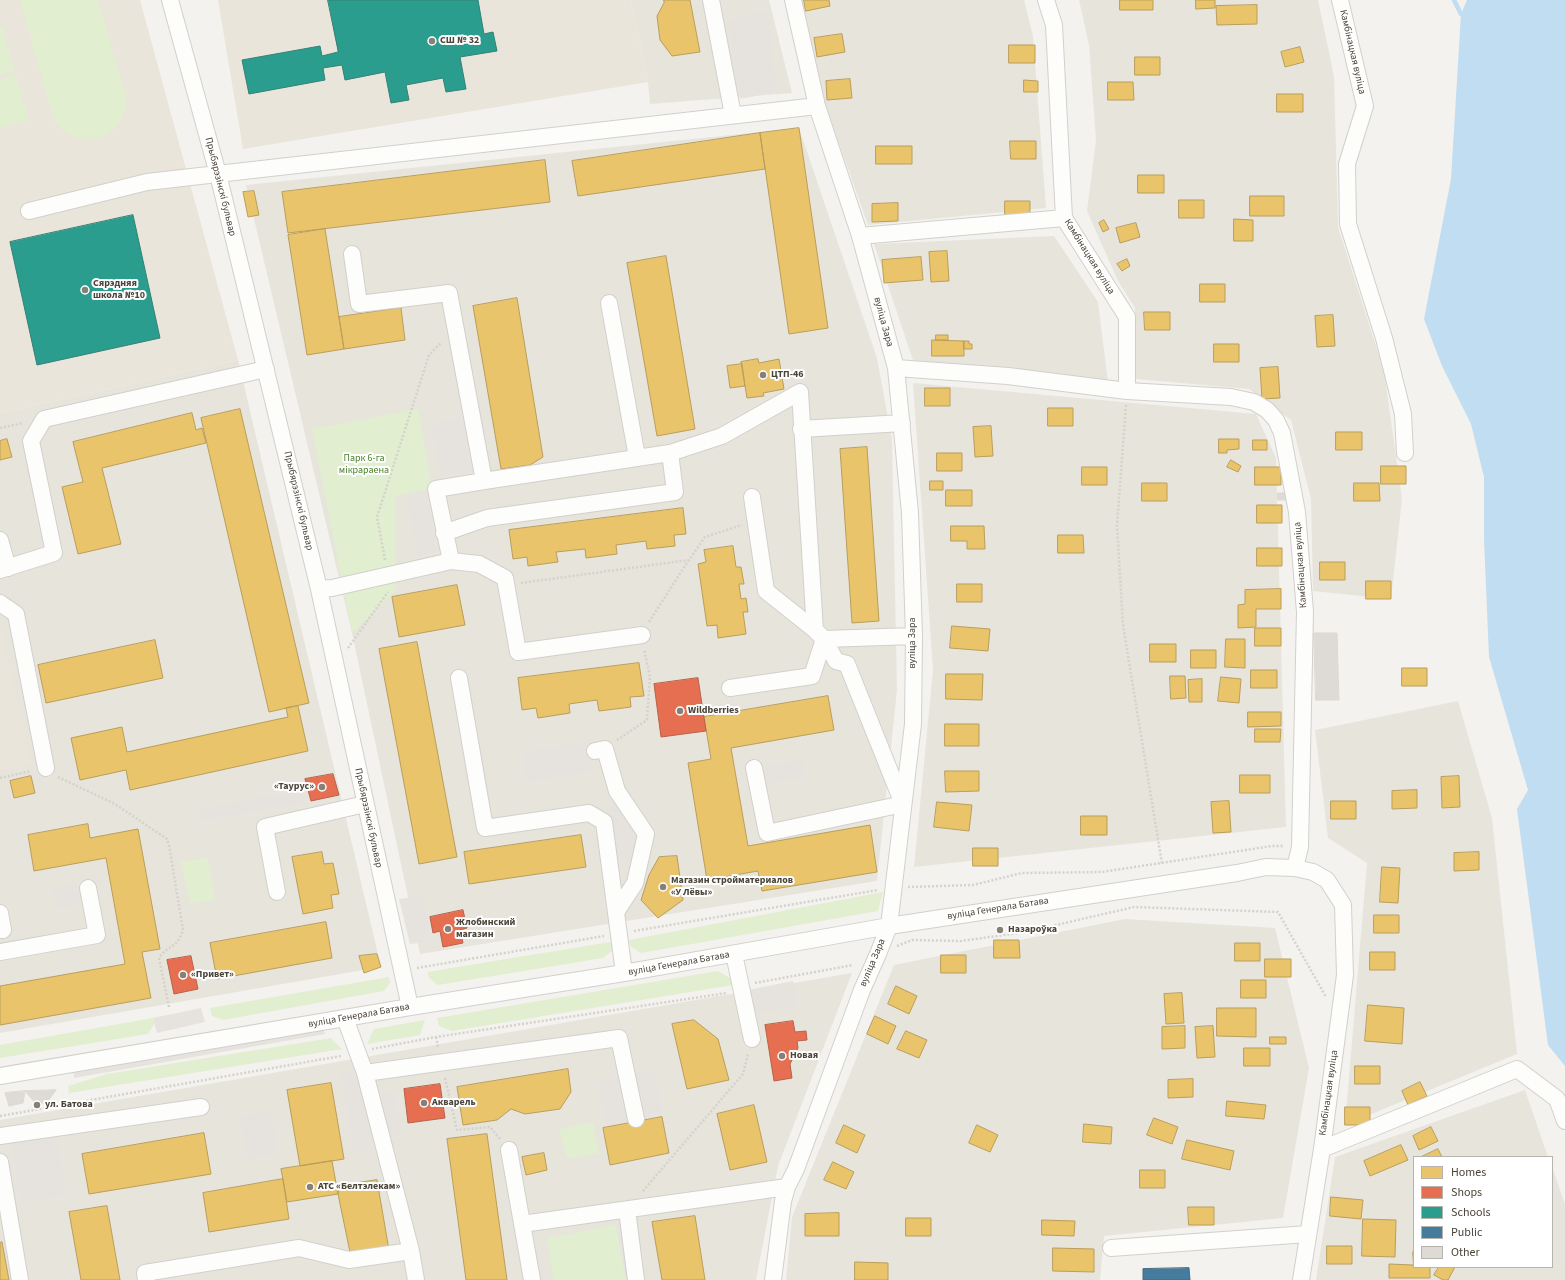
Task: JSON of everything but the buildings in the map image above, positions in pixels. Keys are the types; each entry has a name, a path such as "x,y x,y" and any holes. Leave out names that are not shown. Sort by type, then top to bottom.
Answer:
{"street":[{"name":"Прыбярэзінскі бульвар","path":"170,0 218,174 319,589 410,1007"},
{"path":"711,0 733,115"},
{"name":"вуліца Зара","path":"773,1280 783,1200 787,1187 796,1169 862,990 889,926 913,724 914,636 910,514 896,368 860,236 817,106 793,0"},
{"name":"Камбінацкая вуліца","path":"1046,0 1054,25 1064,218 1127,317 1127,391"},
{"name":"Камбінацкая вуліца","path":"1340,0 1365,106 1347,164 1348,224 1384,338 1403,414 1406,453"},
{"path":"29,211 147,182 817,106"},
{"path":"860,236 1064,218"},
{"path":"352,254 359,304 450,293 484,481"},
{"path":"609,303 637,457"},
{"name":"Камбінацкая вуліца","path":"896,368 1008,376 1127,391 1231,397 1254,402 1266,410 1276,420 1282,433 1297,512 1305,612 1300,847 1295,868"},
{"path":"0,540 4,569 54,553 31,441 44,418 266,369"},
{"path":"451,561 436,489 670,452 722,436 800,392 801,429 819,635 812,676 730,688"},
{"path":"801,429 902,423"},
{"path":"444,533 487,518 675,492 670,452"},
{"path":"752,497 766,592 819,635 836,660 847,664 903,804 767,833 754,768"},
{"path":"319,589 332,588 451,561 480,564 505,578 518,652 642,635"},
{"path":"0,603 16,614 46,768"},
{"path":"819,635 914,636"},
{"path":"459,678 485,828 589,813 604,822 624,973"},
{"path":"600,750 617,791 646,834 635,883 616,912"},
{"path":"277,892 264,827 365,804"},
{"name":"вуліца Генерала Батава","path":"0,1076 410,1007 624,973 889,926 1236,873 1266,867 1295,868 1313,872 1327,880 1343,905"},
{"path":"0,952 97,935 88,888"},
{"name":"Камбінацкая вуліца","path":"1301,1280 1322,1149 1345,975 1343,905"},
{"path":"0,913 3,930 0,930"},
{"path":"734,954 752,1039"},
{"path":"345,1018 365,1073 411,1251 416,1280"},
{"path":"365,1073 619,1038 636,1119"},
{"path":"1322,1149 1517,1069 1557,1098 1565,1121"},
{"path":"0,1136 201,1107"},
{"path":"509,1150 532,1280"},
{"path":"0,1162 20,1280"},
{"path":"522,1224 787,1187"},
{"path":"627,1210 636,1280"},
{"path":"1111,1248 1308,1234"},
{"path":"146,1280 145,1273 299,1248 349,1260 411,1251"}],"path":[{"path":"345,652 390,589 377,517 429,355 456,328"},
{"path":"1127,391 1117,525 1123,625 1162,864"},
{"path":"600,750 646,720 650,677 642,635 705,536 755,521"},
{"path":"506,585 689,560"},
{"path":"0,778 46,768 57,776 115,804 167,839 183,930 180,939 174,946 163,952 159,958 169,1008"},
{"path":"411,969 894,887 973,885 1022,873 1102,872 1272,846 1300,847"},
{"path":"894,948 912,940 961,941 1026,932 1134,907 1278,912 1339,1020"},
{"path":"752,984 853,965"},
{"path":"370,1049 436,1037 730,993"},
{"path":"436,1037 456,1130 490,1126 509,1150"},
{"path":"627,1210 743,1074 752,1039"},
{"path":"0,1116 341,1056"}],"shaded area":[{"path":"0,0 140,0 238,360 0,413"},
{"name":"СШ № 32","path":"218,0 631,0 648,82 243,149"},
{"path":"631,0 769,0 792,93 650,104 648,82"},
{"path":"800,0 1024,0 1033,36 1046,208 868,225 820,90"},
{"path":"1079,0 1318,0 1334,76 1338,227 1384,371 1402,499 1391,599 1313,591 1311,499 1291,420 1249,389 1136,379 1135,308 1118,281 1087,211 1096,140 1089,45"},
{"path":"768,11 776,92 740,99 728,20"},
{"path":"799,128 877,358 892,440 897,690 877,881 420,954 352,633 246,185"},
{"path":"1054,236 1098,302 1108,382 913,360 874,244"},
{"path":"238,360 381,967 0,1033 0,413"},
{"path":"913,383 1256,414 1276,458 1286,827 914,867 933,670"},
{"path":"461,417 471,472 440,478 431,424"},
{"path":"426,494 436,552 418,556 407,497"},
{"path":"0,626 32,764 0,771"},
{"path":"1458,701 1492,818 1517,1054 1345,1125 1367,863 1328,838 1315,730"},
{"path":"588,741 593,772 527,783 522,752"},
{"path":"801,760 806,777 759,786 754,768"},
{"path":"302,790 304,804 202,821 199,809"},
{"path":"626,802 636,859 614,862 605,805"},
{"path":"76,884 80,904 56,909 52,889"},
{"path":"423,896 430,942 410,944 399,899"},
{"path":"1125,919 1275,928 1309,1068 1283,1218 1104,1236 1100,1280 786,1280 792,1217 894,965"},
{"path":"852,973 778,1166 756,1280 0,1280 0,1120"},
{"path":"793,981 798,1006 754,1015 748,990"},
{"path":"201,1008 205,1022 157,1033 153,1018"},
{"path":"323,1028 325,1034 74,1078 73,1070"},
{"path":"359,1069 372,1150 354,1153 341,1072"},
{"path":"653,1070 663,1113 607,1125 597,1082"},
{"path":"1525,1090 1548,1156 1413,1156 1413,1268 1553,1268 1553,1170 1565,1204 1565,1280 1316,1280 1335,1157"},
{"path":"394,1091 402,1135 386,1137 378,1094"},
{"path":"271,1111 278,1154 247,1159 240,1116"},
{"path":"56,1133 67,1196 20,1202 10,1140"},
{"path":"616,1225 624,1226 634,1280 626,1280"},
{"path":"539,1249 545,1280 534,1280 528,1250"}],"green space":[{"path":"20,0 98,0 126,97 123,116 117,126 109,134 90,140 80,138 71,135 54,121"},
{"path":"2,26 15,71 0,75 0,27"},
{"path":"16,75 29,120 0,128 0,80"},
{"name":"Парк 6-га мікрараена","path":"418,409 432,488 395,496 396,591 352,633 312,429"},
{"path":"208,858 215,899 190,904 181,862"},
{"path":"883,892 878,911 641,953 630,946 629,940"},
{"path":"610,942 614,949 603,958 438,985 430,979 427,972"},
{"path":"718,971 730,978 733,985 452,1031 439,1026 437,1018"},
{"path":"389,977 390,983 384,991 223,1020 212,1016 210,1008"},
{"path":"153,1018 154,1024 148,1034 0,1058 0,1045"},
{"path":"425,1020 420,1035 367,1044 374,1029"},
{"path":"331,1038 342,1049 69,1093 68,1086 107,1074"},
{"path":"593,1122 599,1153 567,1159 559,1129"},
{"path":"616,1225 626,1280 554,1280 547,1238"}],"water":[{"path":"1467,0 1565,0 1565,1066 1548,1045 1517,809 1528,790 1489,657 1484,539 1484,477 1471,424 1442,366 1424,319 1451,179 1461,14"}],"waterway":[{"path":"1454,0 1461,14"}],"place":[{"name":"СШ № 32","path":"432,41"},
{"name":"Сярэдняя школа №10","path":"85,290"},
{"name":"ЦТП-46","path":"763,375"},
{"name":"Wildberries","path":"680,711"},
{"name":"«Таурус»","path":"322,787"},
{"name":"Магазин стройматериалов «У Лёвы»","path":"663,887"},
{"name":"Жлобинский магазин","path":"448,929"},
{"name":"Назароўка","path":"1000,930"},
{"name":"«Привет»","path":"183,975"},
{"name":"Новая","path":"782,1056"},
{"name":"Акварель","path":"424,1103"},
{"name":"ул. Батова","path":"37,1105"},
{"name":"АТС «Белтэлекам»","path":"310,1187"}]}
